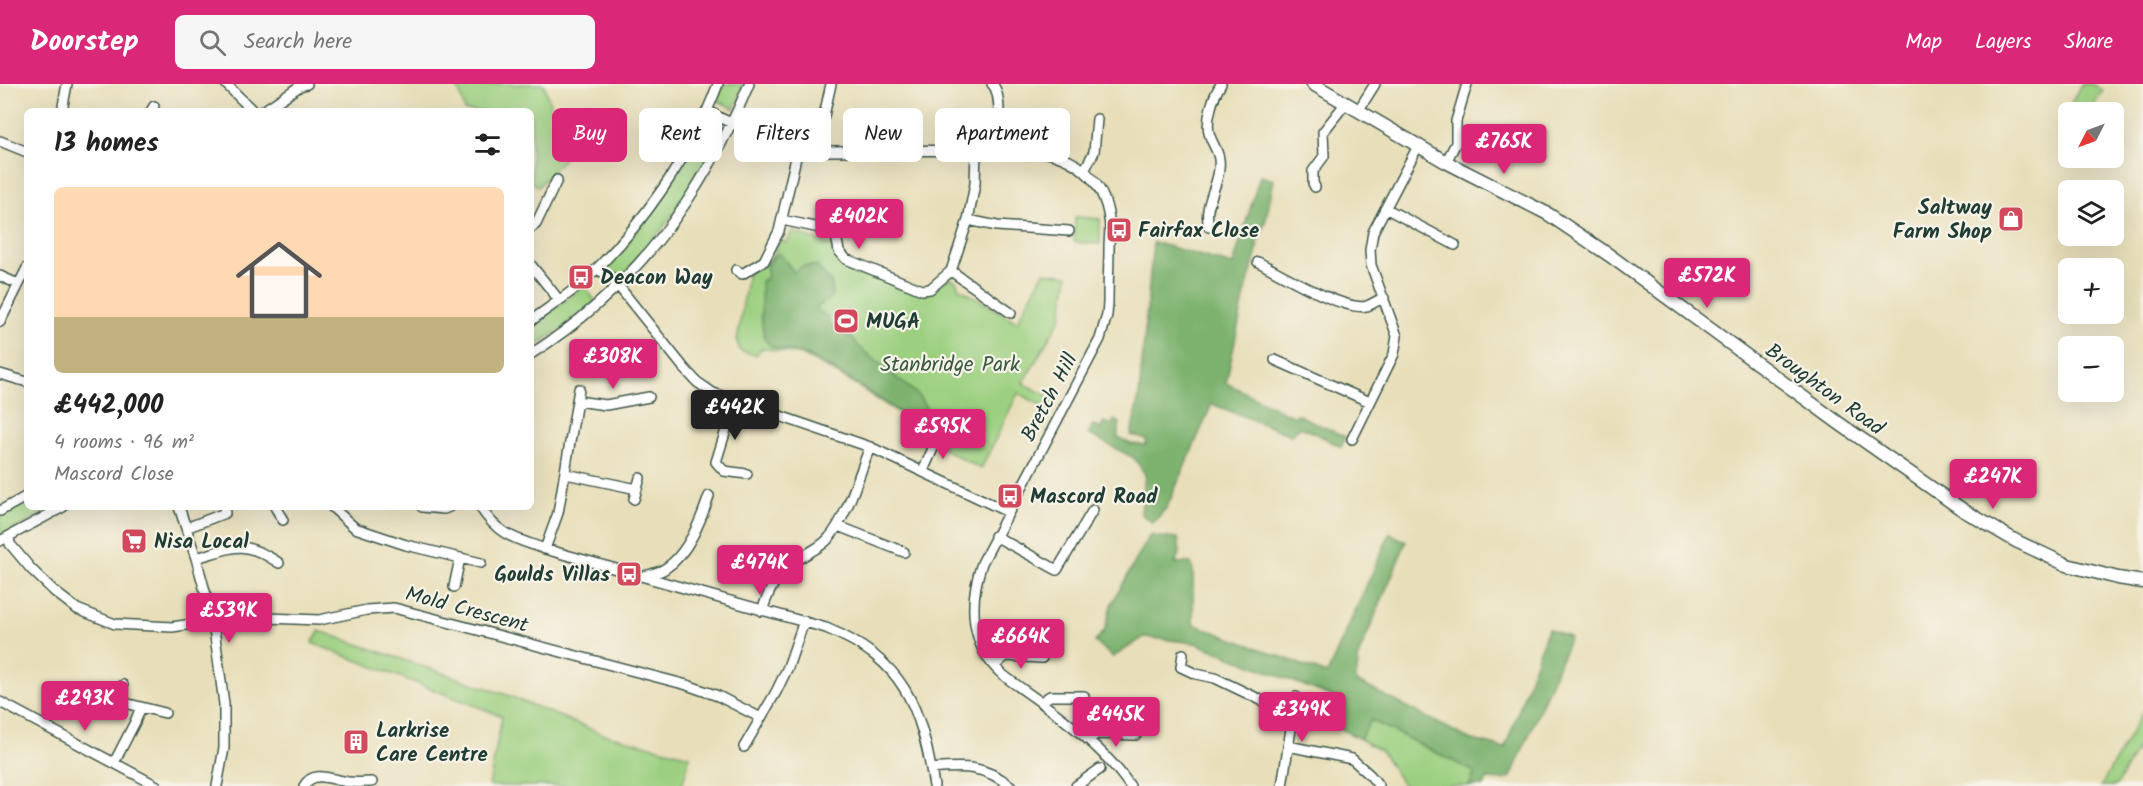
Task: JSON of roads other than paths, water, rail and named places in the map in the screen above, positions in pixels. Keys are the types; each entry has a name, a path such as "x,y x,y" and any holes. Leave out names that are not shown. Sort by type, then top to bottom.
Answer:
{"main road":[{"name":"Broughton Road","path":"1313,84 1446,162 1548,214 1610,255 1840,424 1964,510 2016,541 2067,565 2143,582"}],"street":[{"path":"63,108 67,84"},
{"path":"226,84 250,108"},
{"path":"267,108 300,86 307,84"},
{"path":"709,108 718,84"},
{"path":"534,352 566,331 618,287 665,232 732,124 749,84"},
{"path":"826,108 831,84"},
{"path":"992,84 996,87 998,108"},
{"path":"1209,227 1207,208 1220,159 1209,134 1209,125 1212,106 1221,84"},
{"path":"1358,111 1375,84"},
{"path":"1446,162 1456,143 1456,121 1467,84"},
{"path":"1315,187 1312,183 1313,171 1324,156 1323,132 1345,104"},
{"name":"Bretch Hill","path":"722,118 732,124"},
{"path":"1085,169 1094,152 1097,119"},
{"path":"0,141 24,151"},
{"path":"1352,439 1394,354 1397,336 1371,265 1370,250 1373,232 1418,146"},
{"name":"Bretch Hill","path":"831,151 935,151"},
{"name":"Bretch Hill","path":"1070,160 1085,169 1102,195 1110,219 1107,315 1100,339 982,563 973,592 973,612 979,642 994,666 1018,687 1089,740 1112,762 1130,786"},
{"path":"534,319 584,281 633,230 678,162"},
{"path":"740,275 764,261 779,231 795,162"},
{"path":"782,220 829,230 836,236 839,251 846,259 922,290 930,289 951,271 968,220 975,184 976,162"},
{"path":"534,226 557,180"},
{"path":"1387,209 1455,245"},
{"path":"968,220 997,226 1069,231"},
{"path":"1258,262 1331,299 1352,306 1366,306 1384,298"},
{"path":"597,268 612,278 697,382 712,393 870,447 1008,512"},
{"path":"534,269 559,300"},
{"path":"951,271 1011,313"},
{"path":"0,322 24,273"},
{"path":"0,276 18,284"},
{"path":"1275,360 1370,402"},
{"path":"0,374 24,381"},
{"path":"545,549 558,513 579,389"},
{"path":"577,401 606,405 649,397"},
{"path":"735,401 716,462 724,471 747,474"},
{"path":"923,471 938,437"},
{"path":"762,611 768,593 782,572 799,558 820,547 838,526 870,447"},
{"path":"566,474 637,489"},
{"path":"634,499 640,478"},
{"path":"641,577 665,569 675,560 694,534 710,496"},
{"path":"0,511 24,498"},
{"path":"4,539 57,510"},
{"path":"180,510 213,621 224,704 225,748 217,786"},
{"path":"186,528 225,513 224,510"},
{"path":"278,510 283,520"},
{"path":"335,510 355,528 406,545 481,563"},
{"path":"482,510 506,536 641,577 804,621 855,641 896,675 910,698 919,718 934,786"},
{"path":"1057,570 1093,510"},
{"path":"838,526 904,552"},
{"path":"995,536 1067,576"},
{"name":"Mold Crescent","path":"4,539 54,592 77,609 115,624 172,627 213,621 268,618 319,620 367,610 394,608 687,685 718,696 761,718"},
{"path":"196,558 239,546 251,547 279,563"},
{"path":"454,587 460,558"},
{"path":"744,747 788,667 804,621"},
{"path":"1183,654 1181,667 1196,674 1215,678 1265,702 1294,708"},
{"path":"994,666 1006,656 1042,658"},
{"path":"123,685 121,702 165,713"},
{"path":"1041,702 1050,696 1084,696"},
{"path":"1282,786 1296,697"},
{"path":"0,702 157,786"},
{"path":"114,763 141,707"},
{"path":"1089,740 1096,734 1136,735"},
{"path":"1288,746 1353,759 1379,786"},
{"path":"931,769 961,766 988,771 1011,786"},
{"path":"1076,786 1100,769"},
{"path":"304,786 311,778 319,776 348,782 372,782"}],"place":[{"name":"Saltway Farm Shop","path":"2011,219"},
{"name":"Fairfax Close","path":"1119,230"},
{"name":"Deacon Way","path":"581,277"},
{"name":"MUGA","path":"846,321"},
{"name":"Mascord Road","path":"1010,496"},
{"name":"Nisa Local","path":"134,541"},
{"name":"Goulds Villas","path":"629,574"},
{"name":"Larkrise Care Centre","path":"356,742"}],"park label":[{"name":"Stanbridge Park","path":"950,364"}]}
